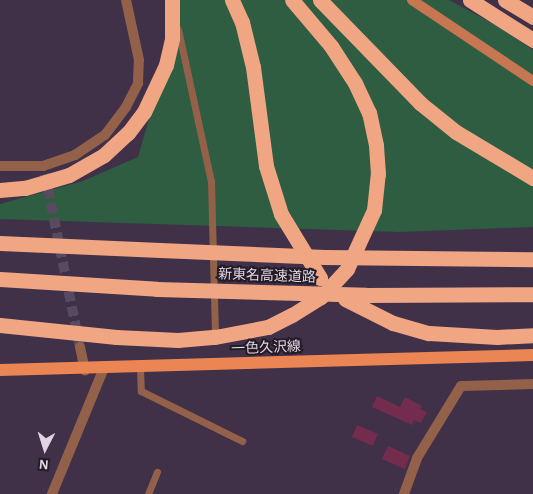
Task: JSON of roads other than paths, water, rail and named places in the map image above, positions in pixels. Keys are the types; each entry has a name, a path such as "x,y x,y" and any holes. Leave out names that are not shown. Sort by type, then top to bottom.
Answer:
{"highway":[{"path":"232,0 242,22 253,67 266,166 281,214 320,278"},
{"path":"0,325 116,337 178,340 215,338 268,327 321,297 347,269 374,210 378,174 369,113 355,82 331,46 292,0"},
{"path":"320,0 420,103 456,132 533,178"},
{"path":"470,0 533,40"},
{"path":"505,0 533,18"},
{"path":"0,190 25,188 69,175 104,155 128,133 144,112 166,65 173,5"},
{"name":"新東名高速道路","path":"0,243 325,257 533,259"},
{"name":"新東名高速道路","path":"0,279 157,289 366,295 533,294"},
{"path":"345,299 393,323 429,333 497,337 533,335"}],"main road":[{"name":"一色久沢線","path":"0,370 103,370 533,355"}],"street":[{"path":"0,166 44,170 75,155 105,135 126,107 138,83 140,60 126,0"},
{"path":"412,0 533,81"},
{"path":"80,347 85,370"},
{"path":"52,494 103,370"},
{"path":"404,494 417,458 461,386 533,384"}],"lane":[{"path":"173,5 210,181 215,338"},
{"path":"140,368 141,391 242,441"},
{"path":"148,494 157,472"}],"tunnel":[{"path":"45,174 80,347"}]}
